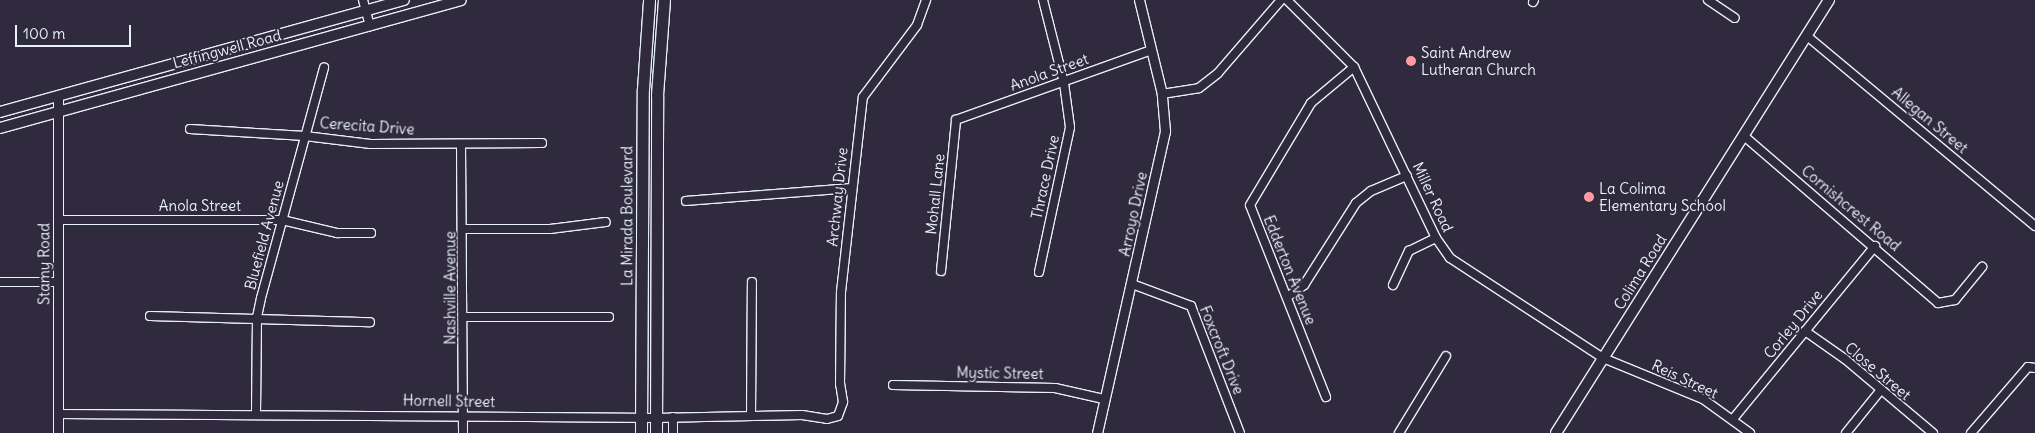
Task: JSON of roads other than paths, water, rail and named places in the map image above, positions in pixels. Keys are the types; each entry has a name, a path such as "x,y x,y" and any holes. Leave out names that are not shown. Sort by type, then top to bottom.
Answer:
{"main road":[{"name":"Leffingwell Road","path":"0,112 404,0"},
{"name":"Leffingwell Road","path":"0,128 461,0"},
{"name":"La Mirada Boulevard","path":"641,433 643,89 650,0"},
{"name":"La Mirada Boulevard","path":"656,433 657,95 664,0"},
{"name":"Colima Road","path":"1556,433 1829,0"}],"street":[{"path":"363,0 370,26"},
{"name":"Archway Drive","path":"838,416 843,402 841,292 851,188 864,97 917,25 926,0"},
{"name":"Thrace Drive","path":"1039,272 1070,127 1064,82 1042,0"},
{"name":"Arroyo Drive","path":"1097,433 1165,131 1162,94 1139,0"},
{"path":"1162,94 1199,88 1218,73 1281,0"},
{"name":"Miller Road","path":"1288,0 1354,67 1436,238 1450,258 1603,358"},
{"path":"1708,0 1736,18"},
{"name":"Allegan Street","path":"1806,36 2035,226"},
{"name":"Anola Street","path":"956,120 1151,50"},
{"name":"Bluefield Avenue","path":"256,413 257,317 324,67"},
{"name":"Edderton Avenue","path":"1326,397 1250,205 1311,103 1354,67"},
{"name":"Stamy Road","path":"58,96 58,433"},
{"name":"Mohall Lane","path":"940,271 956,120"},
{"name":"Cerecita Drive","path":"190,129 306,136 371,144 542,143"},
{"name":"Cornishcrest Road","path":"1744,136 1875,246 1938,303 1955,300 1982,267"},
{"name":"Nashville Avenue","path":"461,144 464,229 463,433"},
{"path":"1286,297 1304,285 1356,203 1371,191 1407,176"},
{"path":"686,202 851,188"},
{"name":"Anola Street","path":"58,220 282,220 337,233 371,233"},
{"path":"464,229 550,229 606,222"},
{"path":"1393,285 1409,251 1436,238"},
{"name":"Corley Drive","path":"1733,419 1875,246"},
{"path":"0,282 58,282"},
{"path":"751,416 752,282"},
{"name":"Foxcroft Drive","path":"1132,284 1191,306 1240,433"},
{"path":"150,316 257,317 319,322 370,322"},
{"path":"464,317 609,317"},
{"name":"Close Street","path":"1805,332 1845,359 1880,391 1933,433"},
{"path":"1399,433 1446,356"},
{"name":"Reis Street","path":"1603,358 1703,399 1750,433"},
{"path":"1971,433 2032,368"},
{"name":"Mystic Street","path":"893,385 1056,388 1104,399"},
{"path":"1846,433 1880,391"},
{"name":"Hornell Street","path":"58,414 256,413 656,418 802,415 827,419 838,416"},
{"path":"673,418 673,433"}],"place":[{"name":"Saint Andrew Lutheran Church","path":"1411,61"},
{"name":"La Colima Elementary School","path":"1589,197"}]}
